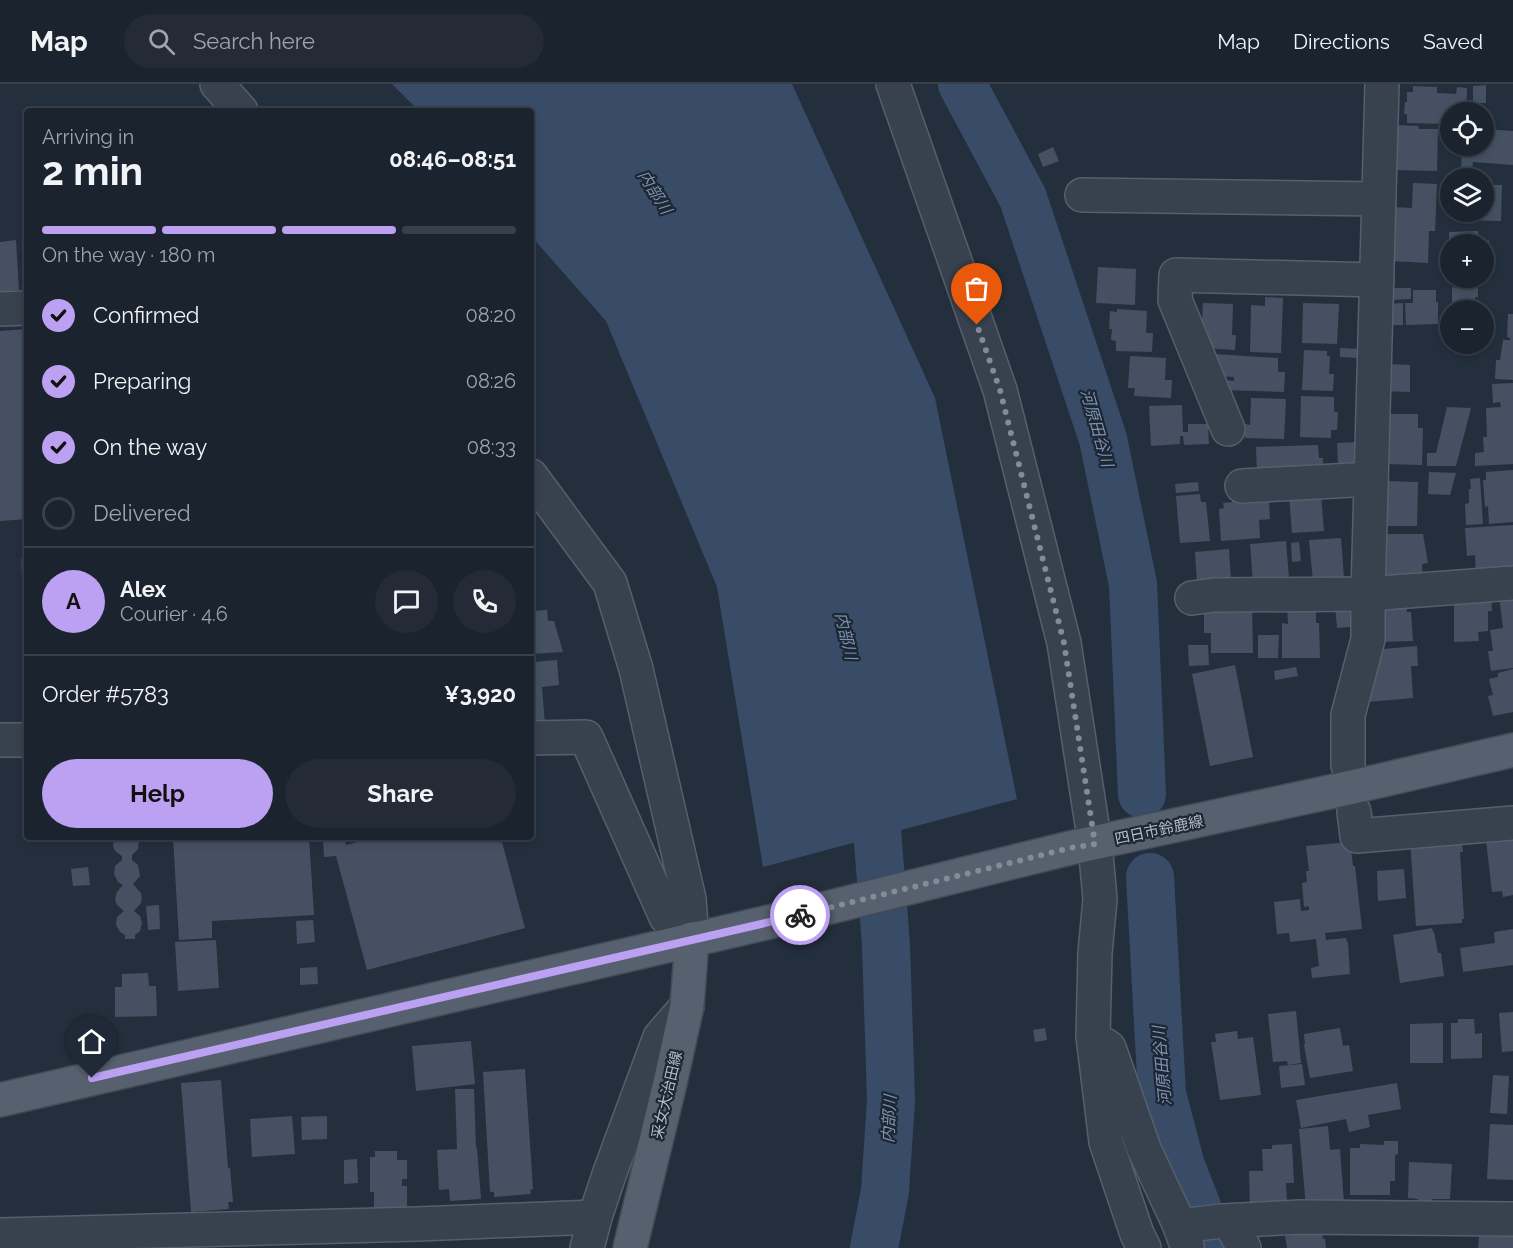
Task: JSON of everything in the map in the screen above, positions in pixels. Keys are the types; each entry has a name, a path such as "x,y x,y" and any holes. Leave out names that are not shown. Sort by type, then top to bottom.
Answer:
{"main road":[{"name":"四日市鈴鹿線","path":"0,1100 778,920 1083,846 1513,750"},
{"name":"采女大治田線","path":"630,1248 687,1006 692,939"}],"street":[{"path":"217,84 238,108"},
{"path":"893,84 1000,390 1064,643 1083,846 1100,898 1095,953 1093,1036 1106,1142 1139,1245"},
{"path":"1347,765 1348,716 1368,639 1382,84"},
{"path":"1082,195 1379,199"},
{"path":"1228,429 1175,300 1176,275 1377,280"},
{"path":"0,309 24,308"},
{"path":"1242,486 1371,479"},
{"path":"534,480 610,583 636,669 684,876 689,899 692,939"},
{"path":"1192,598 1214,595 1368,594 1513,583"},
{"path":"534,738 586,737 666,917 692,939"},
{"path":"0,740 24,740"},
{"path":"1354,812 1357,836 1513,823"},
{"path":"587,1248 610,1172 660,1037 687,1006"},
{"path":"1093,1036 1109,1048 1144,1149 1186,1233 1232,1230 1301,1217 1513,1219"},
{"path":"0,1235 595,1217"}],"water":[{"path":"392,84 792,84 935,398 1017,799 763,867 717,587 606,321 534,239 534,108 416,108"}],"building":[{"path":"1486,85 1486,102 1473,102 1473,86"},
{"path":"1413,86 1437,87 1437,93 1456,94 1457,87 1467,88 1466,102 1440,102 1440,124 1407,123 1407,114 1404,114 1405,102 1407,102 1407,92 1413,92"},
{"path":"1395,125 1438,129 1437,171 1394,170"},
{"path":"1494,130 1513,131 1513,165 1473,162 1472,168 1461,168 1462,156 1494,156"},
{"path":"1053,147 1059,161 1043,167 1038,154"},
{"path":"1413,183 1437,184 1435,231 1429,231 1428,263 1389,261 1391,207 1412,208"},
{"path":"1494,185 1502,185 1501,221 1494,221"},
{"path":"1478,231 1478,234 1449,234 1449,232"},
{"path":"16,240 19,290 0,292 0,242"},
{"path":"1098,267 1136,269 1135,305 1096,303"},
{"path":"1390,288 1411,288 1411,299 1390,300"},
{"path":"1452,288 1478,288 1478,297 1475,297 1475,300 1452,300"},
{"path":"1413,290 1436,290 1438,324 1406,325 1405,303 1413,303"},
{"path":"1265,297 1283,298 1281,353 1250,352 1251,305 1265,306"},
{"path":"1203,303 1233,304 1232,335 1236,335 1235,350 1204,348 1201,338"},
{"path":"1303,303 1339,304 1337,344 1302,343"},
{"path":"1403,303 1403,325 1386,325 1386,304"},
{"path":"1117,309 1147,311 1146,333 1153,333 1152,352 1116,351 1116,341 1111,340 1112,329 1109,329 1110,311 1117,312"},
{"path":"1508,314 1513,314 1513,380 1495,379 1496,360 1500,360 1503,340 1510,340 1507,337"},
{"path":"24,329 24,519 0,521 0,331"},
{"path":"1340,348 1359,349 1359,358 1340,357"},
{"path":"1304,350 1327,351 1327,356 1330,356 1329,374 1334,374 1333,391 1302,390"},
{"path":"1214,354 1278,358 1278,372 1285,372 1284,392 1222,390 1220,380 1234,381 1234,377 1216,376"},
{"path":"1130,356 1166,358 1165,380 1172,380 1171,398 1134,396 1135,388 1128,388"},
{"path":"1385,364 1410,365 1410,392 1384,391"},
{"path":"1513,383 1513,464 1475,466 1475,453 1484,452 1483,437 1487,437 1486,408 1501,407 1500,402 1493,403 1492,384"},
{"path":"1301,396 1334,397 1334,412 1338,412 1337,430 1331,430 1331,438 1300,437"},
{"path":"1251,398 1286,399 1284,439 1245,438 1245,424 1250,425"},
{"path":"1182,405 1183,432 1188,432 1188,424 1208,424 1209,444 1184,445 1183,436 1180,436 1180,444 1151,446 1149,406"},
{"path":"1447,407 1471,408 1456,466 1427,466 1427,453 1436,453"},
{"path":"1385,414 1418,414 1418,428 1423,428 1422,465 1384,464"},
{"path":"1358,442 1359,463 1338,464 1337,443"},
{"path":"1318,445 1319,458 1323,458 1323,470 1257,472 1256,447"},
{"path":"1513,470 1513,522 1489,524 1483,480 1486,480 1486,472"},
{"path":"1429,472 1456,473 1450,495 1428,494"},
{"path":"1480,478 1483,524 1466,525 1465,504 1469,503 1470,479"},
{"path":"1385,481 1418,482 1417,526 1384,526"},
{"path":"1198,482 1199,491 1176,493 1175,484"},
{"path":"1200,494 1201,502 1206,502 1210,541 1180,543 1176,496"},
{"path":"1321,494 1324,531 1292,533 1289,496"},
{"path":"1241,496 1241,504 1269,502 1270,519 1259,520 1260,538 1221,541 1219,509 1224,508 1223,503 1232,502 1232,497"},
{"path":"1513,525 1513,576 1476,579 1475,555 1467,556 1465,528"},
{"path":"1384,534 1423,534 1428,563 1422,564 1423,580 1385,580"},
{"path":"1341,538 1344,578 1313,581 1309,540"},
{"path":"1286,541 1289,578 1272,579 1253,584 1250,544"},
{"path":"1299,542 1301,561 1292,562 1291,543"},
{"path":"1229,549 1231,580 1197,583 1195,552"},
{"path":"24,558 24,611 21,559"},
{"path":"1513,593 1513,668 1491,671 1488,651 1493,651 1490,630 1503,628 1499,595"},
{"path":"1454,594 1491,594 1492,611 1488,611 1488,631 1478,632 1479,641 1454,642"},
{"path":"1406,602 1407,612 1411,612 1413,641 1380,642 1379,603"},
{"path":"1252,604 1253,653 1211,653 1211,633 1204,633 1204,606"},
{"path":"1359,604 1361,626 1337,628 1335,606"},
{"path":"1287,605 1316,605 1320,658 1282,658 1282,623 1288,624"},
{"path":"547,610 548,621 554,621 563,652 534,654 534,611"},
{"path":"1258,635 1279,635 1278,658 1258,658"},
{"path":"1188,645 1208,645 1209,665 1189,666"},
{"path":"1417,646 1418,666 1411,666 1413,698 1368,702 1372,650"},
{"path":"557,660 559,685 542,687 545,725 534,726 534,662"},
{"path":"1235,665 1253,757 1210,766 1192,674"},
{"path":"1296,667 1298,676 1275,680 1274,671"},
{"path":"1513,669 1513,712 1493,716 1488,696 1493,695 1489,679 1498,677 1498,673"},
{"path":"1513,838 1513,895 1503,897 1502,891 1492,892 1486,841"},
{"path":"114,840 139,841 138,849 132,855 132,860 138,865 140,876 133,884 141,893 142,898 134,911 140,916 142,923 135,939 125,939 125,935 116,925 117,917 124,911 115,900 117,892 123,885 118,882 114,874 115,866 122,860 122,856 115,851"},
{"path":"173,840 309,840 314,915 212,921 212,938 179,940"},
{"path":"323,840 345,840 346,845 365,840 499,840 500,843 502,842 525,928 367,970 336,856 324,857"},
{"path":"1410,840 1462,844 1463,852 1460,852 1464,919 1462,923 1416,926"},
{"path":"1350,842 1362,929 1325,933 1326,940 1346,938 1350,974 1312,978 1311,968 1319,966 1316,939 1290,942 1289,933 1277,934 1274,902 1300,899 1301,911 1309,910 1309,906 1304,907 1302,883 1307,882 1306,871 1309,871 1306,846"},
{"path":"88,867 90,885 73,886 71,869"},
{"path":"1404,869 1406,898 1378,901 1377,871"},
{"path":"159,905 160,929 148,930 146,906"},
{"path":"313,920 315,942 297,944 296,921"},
{"path":"1432,928 1438,953 1441,953 1444,976 1400,983 1393,935"},
{"path":"1513,929 1513,965 1463,972 1460,948 1495,943 1494,932"},
{"path":"216,940 219,988 178,991 175,942"},
{"path":"317,967 318,984 300,985 300,968"},
{"path":"148,973 149,986 156,986 157,1016 115,1017 115,987 122,987 122,974"},
{"path":"1296,1011 1301,1063 1288,1065 1287,1061 1273,1062 1268,1014"},
{"path":"1513,1012 1513,1051 1502,1052 1499,1013"},
{"path":"1458,1019 1474,1019 1475,1034 1482,1033 1482,1058 1451,1059 1451,1023 1458,1023"},
{"path":"1443,1023 1443,1063 1410,1063 1410,1024"},
{"path":"1045,1028 1047,1040 1035,1042 1033,1030"},
{"path":"1340,1028 1343,1046 1349,1045 1353,1071 1310,1078 1304,1034"},
{"path":"1237,1031 1238,1039 1253,1037 1261,1095 1220,1100 1211,1042 1216,1042 1215,1034"},
{"path":"471,1041 475,1084 416,1091 412,1046"},
{"path":"1302,1064 1305,1085 1281,1088 1279,1066"},
{"path":"525,1069 533,1189 530,1190 531,1194 494,1197 494,1192 490,1192 483,1072"},
{"path":"1493,1075 1509,1076 1507,1114 1490,1113"},
{"path":"221,1080 233,1202 228,1202 229,1209 191,1212 181,1083"},
{"path":"1397,1083 1401,1109 1368,1115 1370,1127 1349,1132 1346,1119 1301,1128 1296,1100"},
{"path":"455,1089 474,1089 481,1199 450,1201 449,1189 439,1190 437,1150 457,1149"},
{"path":"292,1116 295,1154 252,1157 250,1119"},
{"path":"327,1116 327,1139 302,1140 301,1117"},
{"path":"1490,1124 1513,1125 1513,1180 1487,1179"},
{"path":"1328,1126 1330,1150 1340,1149 1344,1203 1306,1207 1299,1129"},
{"path":"1384,1141 1398,1141 1398,1154 1395,1155 1395,1181 1390,1181 1390,1195 1350,1195 1350,1148 1360,1148 1360,1144 1384,1145"},
{"path":"1292,1144 1294,1183 1286,1183 1287,1205 1250,1207 1249,1171 1263,1171 1262,1149 1272,1149 1272,1145"},
{"path":"375,1151 397,1151 397,1160 407,1160 407,1179 402,1179 402,1186 407,1186 407,1207 374,1207 374,1192 370,1192 370,1157 375,1157"},
{"path":"357,1159 358,1183 344,1184 344,1160"},
{"path":"1409,1162 1452,1164 1450,1199 1432,1199 1432,1205 1417,1205 1418,1199 1408,1198"},
{"path":"1322,1231 1326,1248 1287,1248 1285,1236"},
{"path":"1513,1233 1513,1248 1478,1248 1479,1235"}],"waterway":[{"name":"河原田谷川","path":"962,84 1023,198 1103,439 1133,584 1142,794"},
{"name":"内部川","path":"870,772 875,804 886,945 891,1100 885,1191 874,1248"},
{"name":"河原田谷川","path":"1150,877 1162,1094 1181,1166 1213,1248"}],"way so far":[{"path":"800,915 1070,848 1095,844 1064,643 1000,390 977,325"}],"route":[{"path":"92,1078 800,915"}]}
